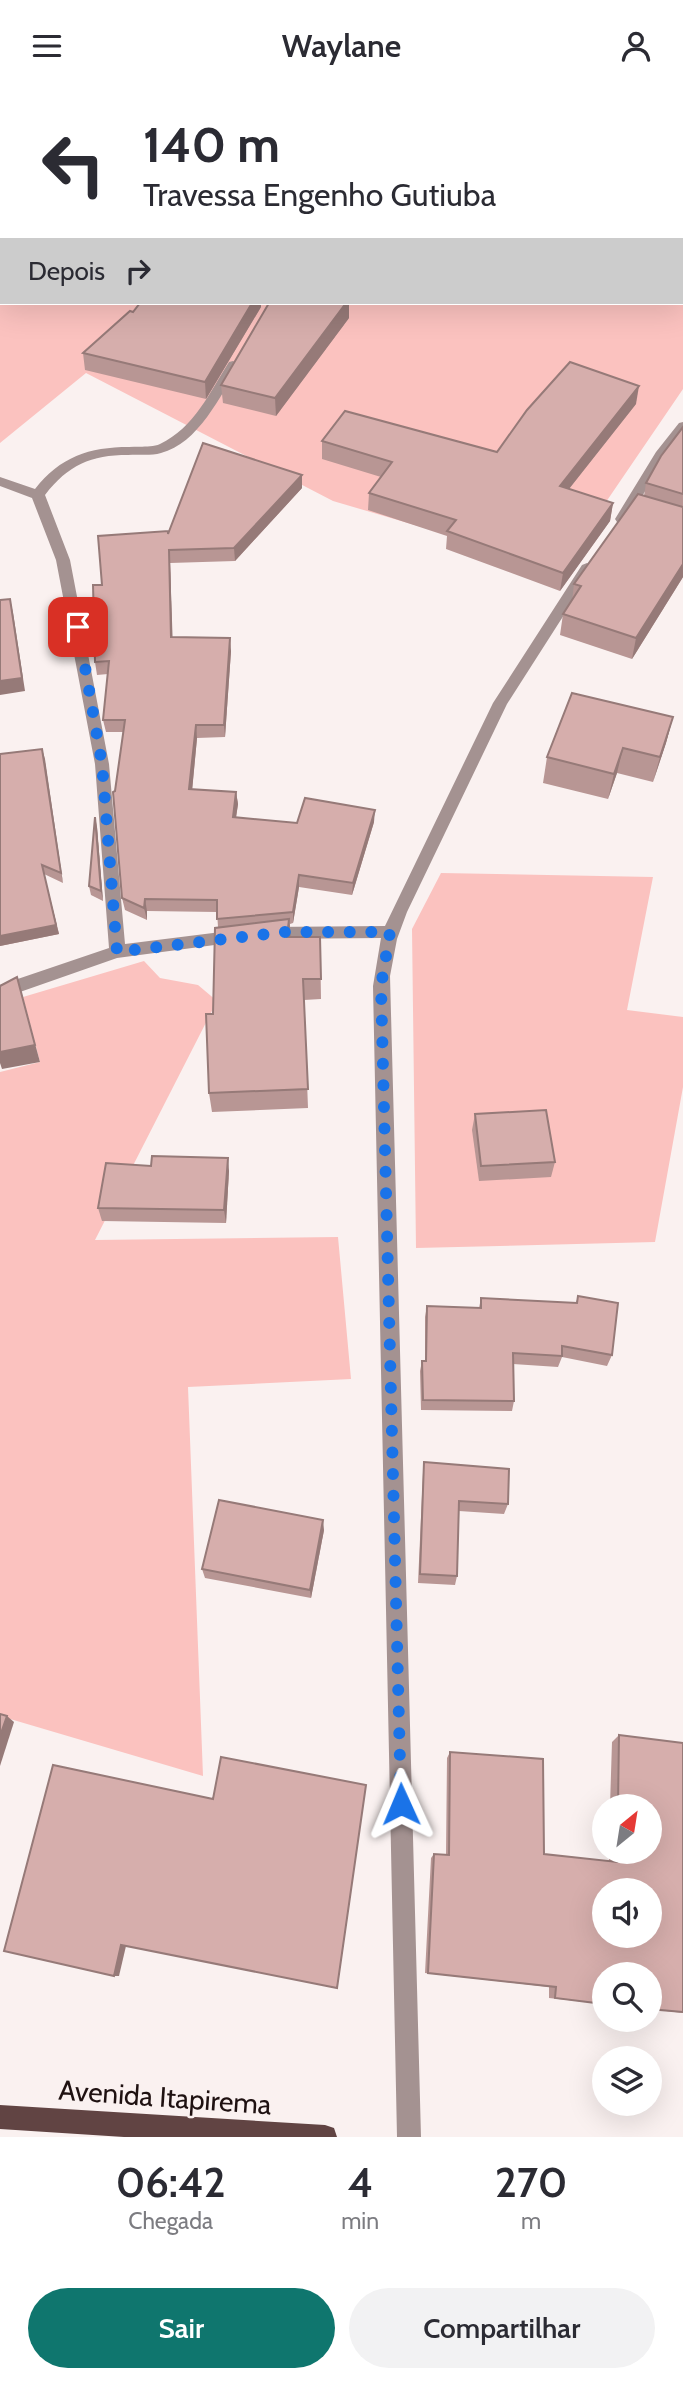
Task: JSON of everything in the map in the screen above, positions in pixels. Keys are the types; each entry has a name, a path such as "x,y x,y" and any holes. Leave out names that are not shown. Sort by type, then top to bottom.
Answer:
{"main road":[{"name":"Avenida Itapirema","path":"0,2117 325,2137"}],"street":[{"path":"38,495 60,466 84,455 159,450 169,446 201,416 240,354"},
{"path":"409,2137 381,986 390,932 500,703 564,600 604,544 636,510 662,452 683,426"},
{"path":"0,481 38,495 63,559 102,764 117,952"},
{"path":"0,992 46,974 117,952 284,932 390,932"}],"shaded area":[{"path":"0,305 683,305 683,389 561,568 333,501 86,373 0,443"},
{"path":"441,873 653,877 627,1010 683,1017 683,1087 655,1242 416,1248 412,929"},
{"path":"144,961 160,978 198,985 217,1001 95,1240 338,1237 351,1379 188,1387 203,1776 0,1716 0,1072 40,1062 23,997"}],"building":[{"path":"138,305 251,305 205,382 83,353 130,311 133,312"},
{"path":"268,305 345,305 275,398 221,385"},
{"path":"570,362 639,386 560,486 613,503 563,573 447,531 456,520 369,493 392,462 322,441 345,411 497,452 527,410"},
{"path":"683,427 683,494 646,483 661,456"},
{"path":"203,443 302,475 234,548 169,550 171,637 230,638 224,725 196,725 189,789 236,792 233,817 297,823 305,798 375,810 353,883 299,875 293,912 217,919 217,900 145,899 144,908 122,898 113,792 125,720 103,720 109,661 95,662 93,585 102,585 98,536 168,531 168,534"},
{"path":"638,494 683,507 683,564 636,638 563,614 581,586 574,584"},
{"path":"10,599 22,678 0,681 0,600"},
{"path":"572,693 673,717 660,757 623,748 614,774 547,757"},
{"path":"42,749 61,873 42,865 56,925 0,936 0,754"},
{"path":"95,817 101,891 89,886"},
{"path":"289,919 287,937 320,937 321,979 303,979 308,1089 209,1093 206,1014 213,1014 215,928"},
{"path":"17,977 35,1045 0,1052 0,986"},
{"path":"546,1110 555,1162 481,1166 475,1114"},
{"path":"152,1156 228,1158 224,1210 98,1208 106,1163 151,1166"},
{"path":"578,1296 618,1303 612,1355 562,1346 562,1356 513,1353 514,1401 423,1400 422,1361 426,1361 427,1306 481,1308 481,1298 577,1303"},
{"path":"424,1462 509,1469 508,1504 459,1501 457,1576 420,1574"},
{"path":"219,1500 323,1520 310,1590 202,1569"},
{"path":"0,1714 7,1716 0,1736"},
{"path":"619,1735 683,1743 683,2012 662,2010 662,1962 592,1962 592,2003 555,1998 556,1987 428,1973 434,1854 449,1855 450,1752 543,1759 544,1854 592,1859 592,1864 662,1864 662,1794 618,1794"},
{"path":"221,1757 366,1785 337,1988 121,1945 114,1976 4,1951 53,1765 213,1799"}],"route":[{"path":"78,627 102,764 117,952 284,932 390,932 381,986 401,1804"}]}
